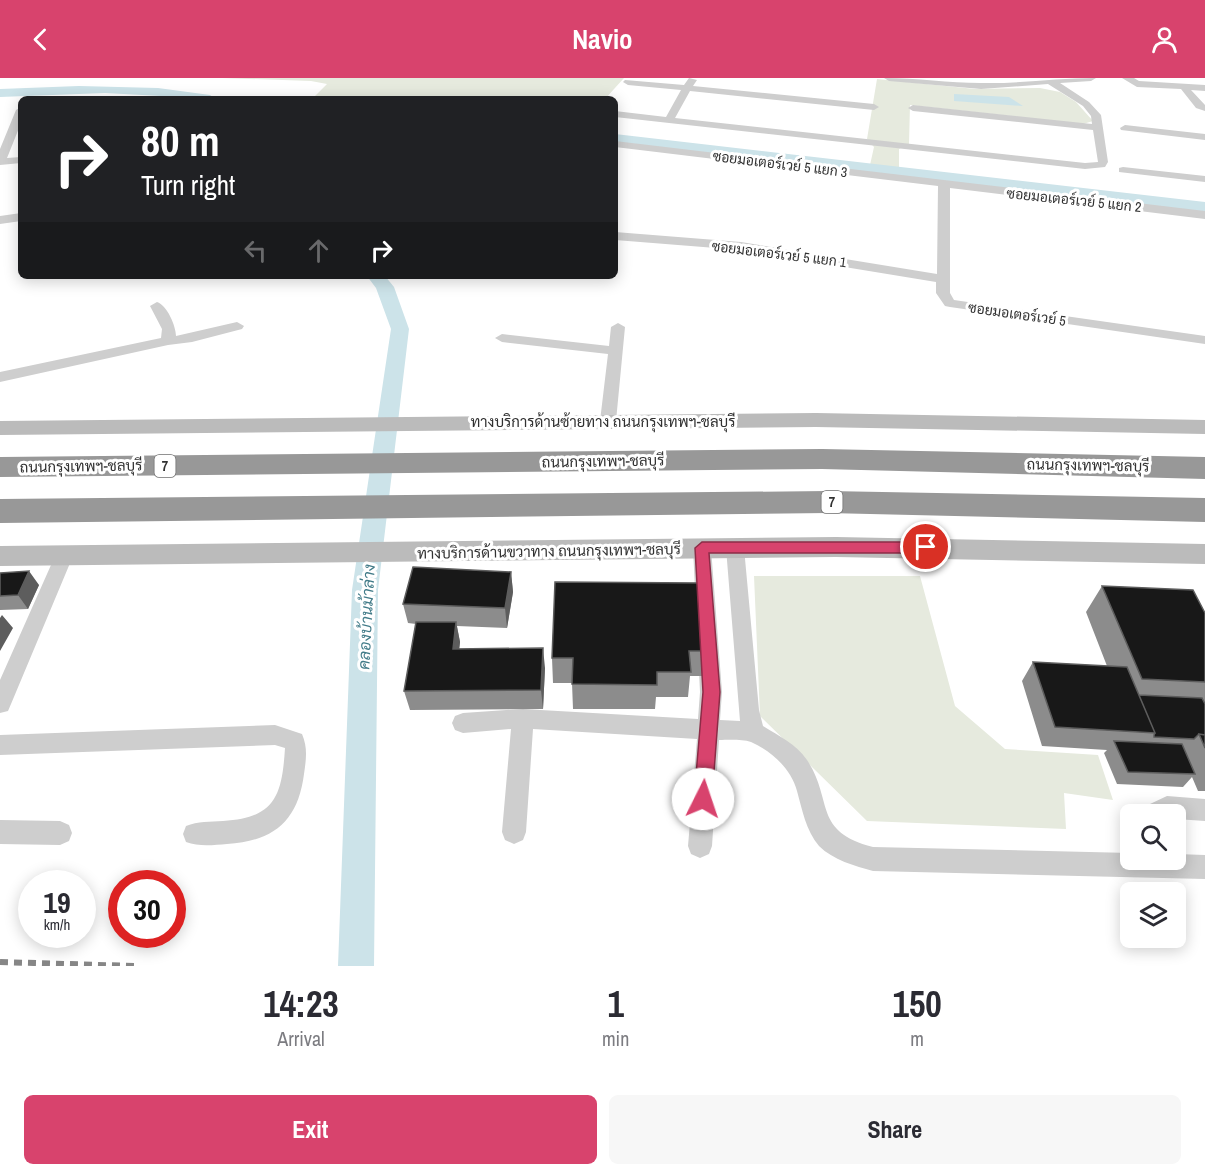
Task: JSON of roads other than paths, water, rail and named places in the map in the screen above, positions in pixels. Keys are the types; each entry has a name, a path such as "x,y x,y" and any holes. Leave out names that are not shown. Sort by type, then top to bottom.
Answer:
{"highway":[{"name":"ถนนกรุงเทพฯ-ชลบุรี","path":"0,467 822,459 1205,468"},
{"name":"7","path":"0,511 828,502 1205,510"}],"main road":[{"name":"ทางบริการด้านซ้ายทาง ถนนกรุงเทพฯ-ชลบุรี","path":"0,428 816,420 1205,427"},
{"name":"ทางบริการด้านขวาทาง ถนนกรุงเทพฯ-ชลบุรี","path":"0,556 458,553 702,548 948,548 1205,554"}],"street":[{"path":"669,120 693,78"},
{"path":"889,78 981,86 1091,78"},
{"path":"1127,78 1137,84 1205,88"},
{"path":"618,114 1097,167 1103,162 1096,115 1092,109 1050,81"},
{"path":"628,82 874,107"},
{"path":"1184,87 1199,106 1205,108"},
{"path":"913,108 1099,128"},
{"path":"5,121 18,118"},
{"path":"18,122 0,162 18,160"},
{"path":"1125,128 1205,136"},
{"name":"ซอยมอเตอร์เวย์ 5 แยก 3","path":"618,144 944,185"},
{"path":"1124,170 1205,179"},
{"name":"ซอยมอเตอร์เวย์ 5 แยก 2","path":"944,185 1205,215"},
{"name":"ซอยมอเตอร์เวย์ 5","path":"944,185 944,298 956,305 1205,340"},
{"path":"0,220 18,218"},
{"name":"ซอยมอเตอร์เวย์ 5 แยก 1","path":"618,236 741,246 943,279"},
{"path":"157,306 169,328 168,341"},
{"path":"0,377 168,341 192,338 237,326"},
{"path":"608,421 618,327"},
{"path":"502,338 616,351"},
{"path":"700,846 711,692 702,548"},
{"path":"735,548 748,710 753,732"},
{"path":"0,704 64,556"},
{"path":"514,832 523,719"},
{"path":"463,723 523,719 753,732 780,747 793,760 802,773 818,823 831,842 847,852 873,859 1120,862"},
{"path":"0,745 274,735 294,741 296,749 288,795 278,816 261,826 244,831 195,834"},
{"path":"1186,808 1205,810"},
{"path":"0,832 60,833"},
{"path":"1186,865 1205,867"}],"water":[{"path":"954,94 1009,97 1023,106 954,101"}],"waterway":[{"name":"คลองบ้านม้าล่าง","path":"0,93 105,90 190,96"},
{"path":"618,138 1205,207"},
{"name":"คลองบ้านม้าล่าง","path":"356,966 365,590 400,329 385,287 378,279"}],"railway":[{"path":"0,962 134,966"}]}
